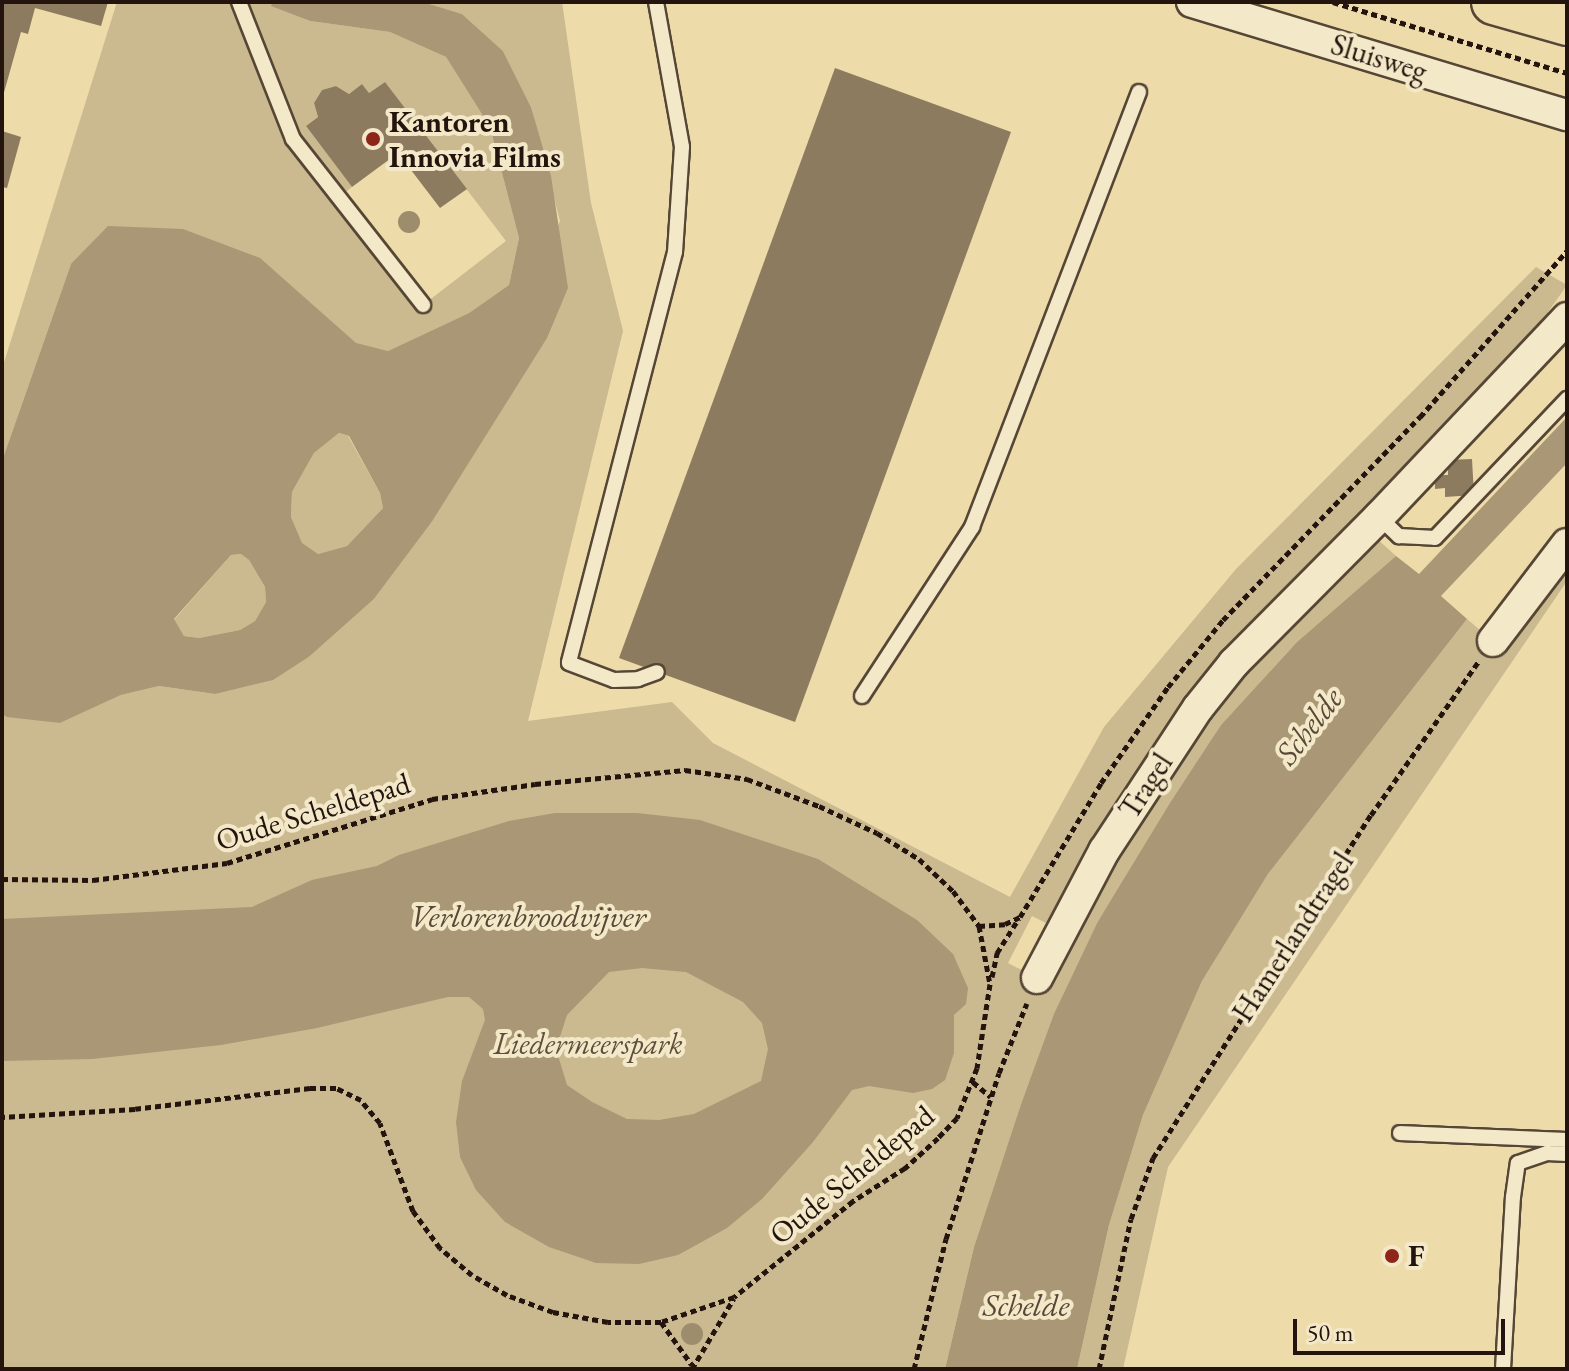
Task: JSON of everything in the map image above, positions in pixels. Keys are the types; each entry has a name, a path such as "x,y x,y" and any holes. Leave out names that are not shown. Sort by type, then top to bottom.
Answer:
{"highway":[{"path":"1494,2 1567,23"}],"street":[{"name":"Sluisweg","path":"1192,2 1567,115"},
{"name":"Tragel","path":"1037,978 1104,851 1198,708 1234,663 1379,517 1567,318"},
{"path":"1493,641 1567,544"}],"lane":[{"path":"239,2 293,139 423,305"},
{"path":"656,2 682,147 675,252 569,663 614,680 638,679 657,672"},
{"path":"862,696 972,527 1139,92"},
{"path":"1379,517 1399,536 1435,538 1567,399"},
{"path":"1400,1133 1567,1140"},
{"path":"1503,1369 1513,1197 1518,1163 1547,1153 1567,1154"}],"path":[{"path":"1333,2 1567,73"},
{"name":"Hamerlandtragel","path":"1099,1369 1131,1219 1153,1158 1371,815 1493,641"},
{"name":"Oude Scheldepad","path":"2,879 93,880 227,863 432,799 535,784 685,770 747,779 819,806 877,833 919,859 953,891 979,926 990,984 987,1021 973,1082 957,1118 905,1168 853,1201 734,1297 661,1322 608,1322 553,1312 507,1295 472,1275 440,1248 413,1211 380,1123 361,1100 336,1088 310,1088 135,1109 2,1117"},
{"path":"990,984 997,953 1020,917"},
{"path":"914,1369 946,1239 991,1097 1037,978"},
{"path":"973,1082 991,1097"},
{"path":"661,1322 692,1367 734,1297"}],"green space":[{"path":"117,2 273,2 272,6 310,21 390,32 446,57 490,127 519,238 509,285 469,313 388,351 356,344 310,304 71,264 2,461 2,369","holes":["385,82 506,241 423,305 339,197 352,187 306,126 318,117 314,103 322,90 336,86 349,94 362,84 369,93"]},
{"name":"Liedermeerspark","path":"423,2 562,2 591,203 623,331 528,721 672,702 713,743 1010,897 1104,727 1236,569 1536,267 1567,285 1539,325 1354,518 1396,556 1297,642 1221,725 1097,923 1065,991 1020,1107 974,1247 945,1369 2,1369 2,714 60,723 121,695 159,686 215,694 310,656 374,599 431,523 560,221 531,107 503,51 462,14","holes":["1032,916 1068,934 1045,982 1008,963"]},
{"path":"339,433 348,436 380,493 383,508 347,546 318,554 302,544 291,517 292,492 314,453"},
{"path":"1567,544 1567,581 1168,1167 1123,1369 1077,1369 1109,1225 1143,1115 1202,981 1268,874 1467,619 1493,641"},
{"path":"241,554 249,560 265,587 266,602 255,621 240,630 199,638 184,636 174,620 231,555"}],"water":[{"path":"273,2 423,2 462,14 503,51 531,107 551,176 568,288 547,338 431,523 374,599 310,656 273,680 215,694 159,686 121,695 60,723 7,717 2,714 2,461 71,264 108,226 183,229 260,258 356,343 388,351 469,313 509,285 519,238 490,127 446,57 390,32 310,21 271,6","holes":["339,433 349,436 380,493 383,508 347,546 318,554 302,543 291,517 292,492 314,453","241,554 249,560 265,587 266,602 255,621 240,630 199,638 184,636 174,619 231,555"]},
{"name":"Schelde","path":"1567,417 1567,463 1441,596 1467,619 1268,874 1202,981 1143,1115 1109,1225 1077,1369 945,1369 974,1247 1054,1014 1097,923 1170,803 1221,725 1297,642 1396,556 1419,574"},
{"name":"Verlorenbroodvijver","path":"555,813 637,813 700,820 818,859 917,920 953,954 968,988 966,1004 954,1015 954,1053 945,1080 932,1089 913,1093 869,1086 852,1090 813,1142 762,1199 727,1228 678,1255 639,1264 596,1263 549,1247 505,1222 476,1190 460,1157 456,1122 462,1081 485,1020 483,1009 469,997 448,997 317,1028 221,1045 92,1059 2,1061 2,919 252,907 312,880 377,866 399,855 509,821","holes":["642,968 686,972 743,1002 762,1023 768,1049 761,1081 694,1114 659,1120 627,1119 592,1102 567,1085 556,1049 567,1015 609,972"]}],"building":[{"path":"2,2 108,2 101,26 35,8 28,34 21,32 3,96"},
{"path":"835,68 1011,132 795,722 619,658"},
{"name":"Kantoren Innovia Films","path":"385,82 467,189 440,208 398,153 352,187 306,126 318,117 314,103 322,90 336,86 349,94 362,84 369,93"},
{"path":"2,131 21,137 7,188 2,187"},
{"path":"1472,459 1474,495 1445,497 1445,488 1435,489 1435,475 1448,475 1448,460"}],"place":[{"name":"Kantoren Innovia Films","path":"373,139"},
{"name":"F","path":"1392,1256"}]}
